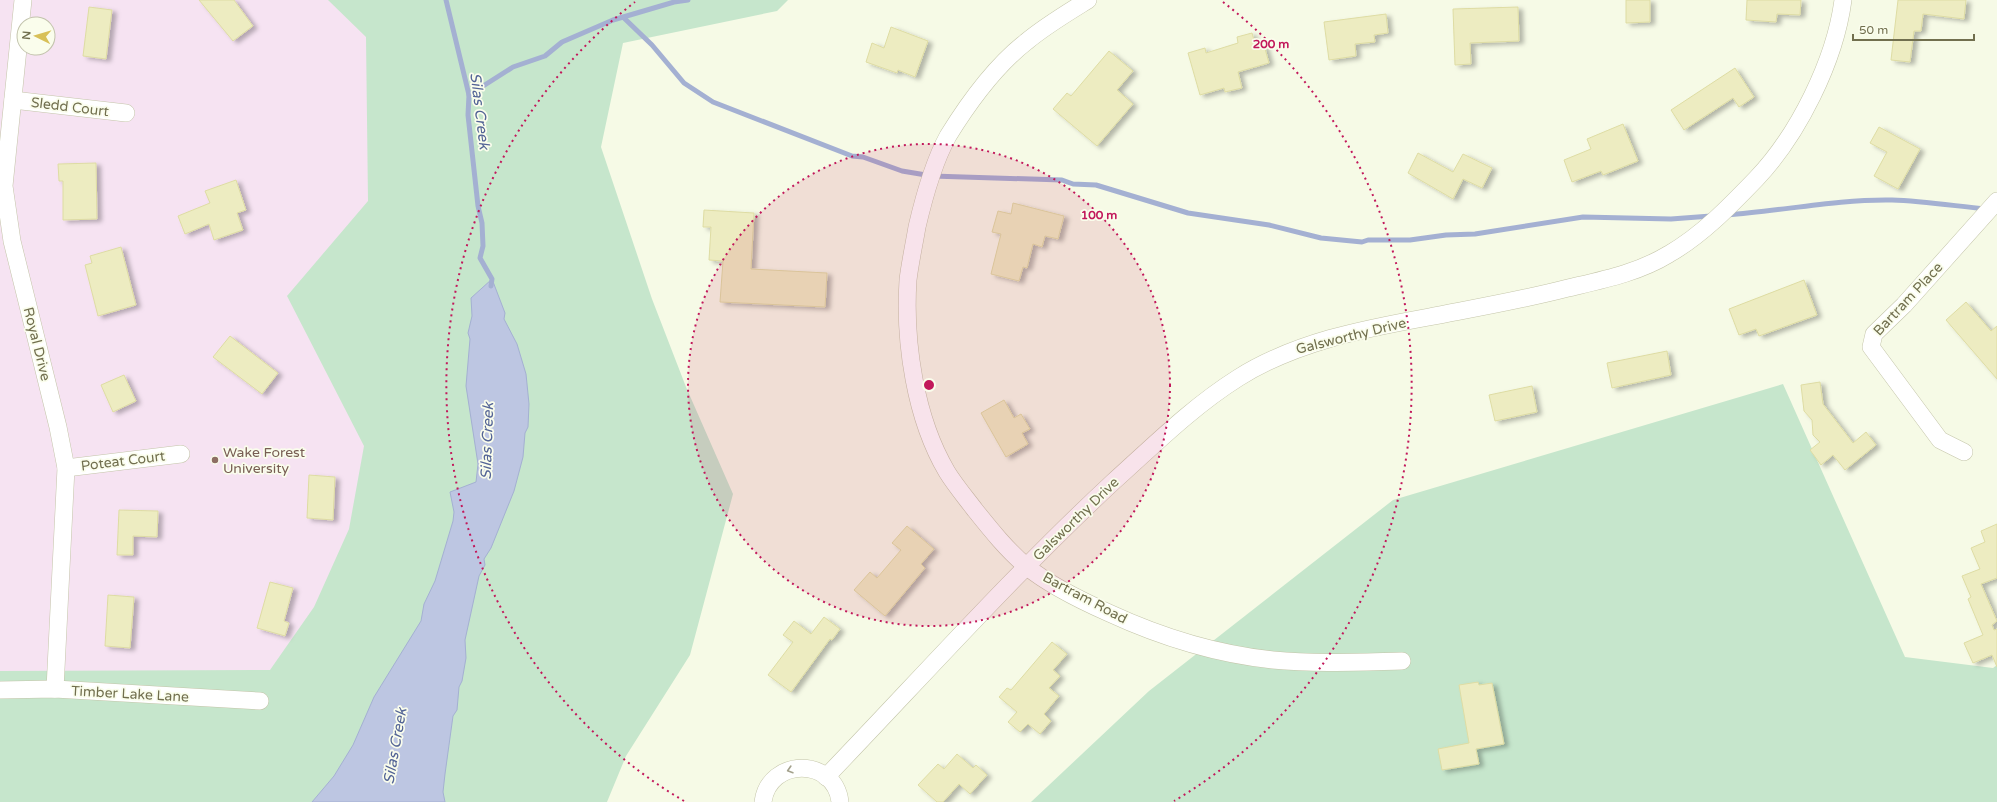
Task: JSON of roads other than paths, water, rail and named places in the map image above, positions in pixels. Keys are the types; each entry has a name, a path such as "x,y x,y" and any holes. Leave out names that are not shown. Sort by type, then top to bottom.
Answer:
{"street":[{"name":"Royal Drive","path":"23,0 4,186 12,241 58,427 66,468 55,689"},
{"name":"Bartram Road","path":"1088,0 1025,42 998,68 970,102 946,139 934,170 922,206 908,277 907,314 914,378 933,444 947,471 992,532 1027,567 1094,606 1155,632 1206,648 1274,660 1329,662 1402,661"},
{"name":"Galsworthy Drive","path":"826,777 1067,525 1153,445 1233,381 1258,366 1313,343 1370,328 1544,294 1615,277 1650,264 1670,254 1694,238 1732,204 1773,161 1786,143 1826,64 1835,36 1843,0"},
{"name":"Sledd Court","path":"13,100 126,113"},
{"name":"Bartram Place","path":"1964,452 1940,440 1871,346 1871,340 1874,334 1904,305 1997,201"},
{"name":"Poteat Court","path":"66,468 181,454"},
{"name":"Timber Lake Lane","path":"0,690 55,689 260,702"},
{"path":"762,802 770,783 784,772 801,767 810,768 826,777 834,786 840,802"}],"water":[{"path":"492,279 505,313 504,319 517,344 526,374 529,404 528,427 525,433 523,457 514,491 491,548 484,559 485,565 479,576 465,640 466,658 462,681 459,687 457,710 453,716 443,792 445,802 312,802 334,776 353,745 374,697 421,621 424,604 435,581 453,521 454,512 450,492 476,482 478,464 466,386 470,339 468,333 472,316 471,298"}],"waterway":[{"name":"Silas Creek","path":"446,0 469,95 468,115 478,206 482,223 483,246 480,258 492,279 491,286"},
{"path":"469,95 513,67 545,56 562,42 613,20 674,2 688,0"},
{"path":"624,18 652,45 684,83 713,102 852,156 863,157 902,171 932,176 1062,180 1073,184 1096,185 1188,213 1269,225 1321,238 1362,242 1368,240 1410,240 1446,235 1475,234 1583,217 1671,219 1711,216"},
{"path":"1727,215 1830,203 1871,200 1915,201 1986,209"}],"place":[{"name":"Wake Forest University","path":"215,460"}]}
